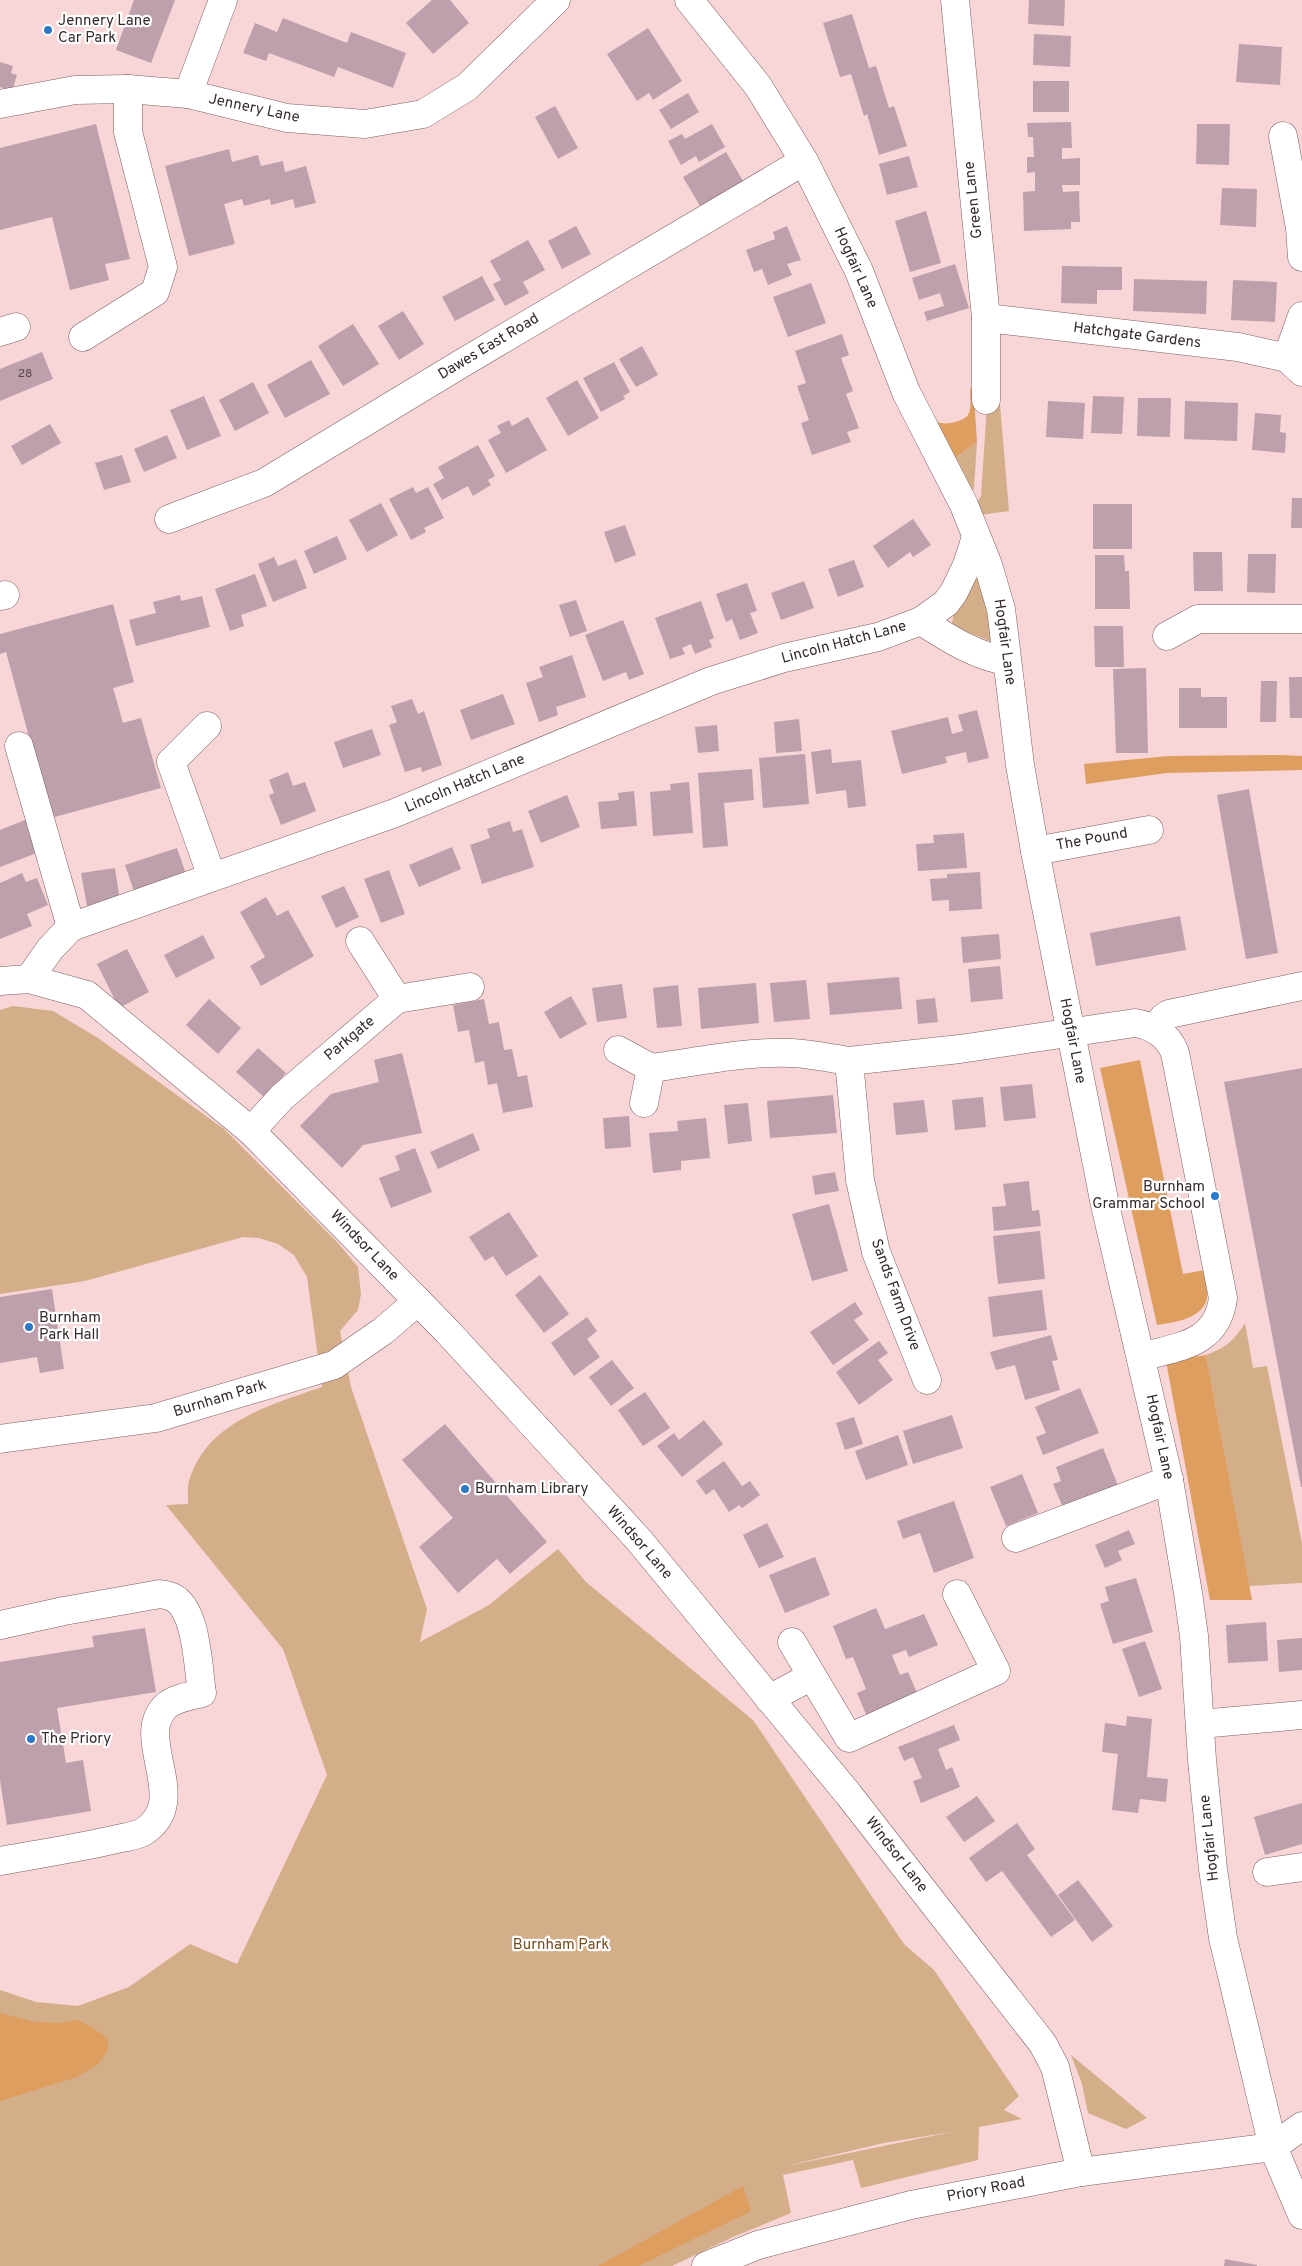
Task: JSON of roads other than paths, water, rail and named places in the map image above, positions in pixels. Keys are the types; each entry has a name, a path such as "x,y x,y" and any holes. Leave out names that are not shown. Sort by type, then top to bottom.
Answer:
{"street":[{"path":"188,94 223,0"},
{"name":"Jennery Lane","path":"0,104 75,90 128,89 188,94 286,118 365,124 423,114 467,87 556,0"},
{"name":"Hogfair Lane","path":"690,0 758,86 804,161 859,271 906,392 964,505 995,585 1001,609 1020,765 1070,1032 1105,1205 1142,1357 1169,1480 1194,1636 1207,1809 1217,1906 1273,2147 1302,2215"},
{"name":"Green Lane","path":"954,0 986,318 986,400"},
{"path":"83,337 155,292 163,267 128,132 128,89"},
{"path":"1282,136 1300,228 1302,257"},
{"name":"Dawes East Road","path":"169,519 264,483 804,161"},
{"name":"Hatchgate Gardens","path":"986,318 1238,348 1294,365 1302,316"},
{"name":"Lincoln Hatch Lane","path":"29,979 50,949 72,927 395,813 711,680 800,654 878,637 921,621 946,603 954,592 965,572 976,537"},
{"path":"1167,636 1198,618 1302,618"},
{"name":"Lincoln Hatch Lane","path":"921,621 973,651 990,658 1008,661"},
{"path":"207,726 171,762 212,877"},
{"path":"19,746 72,927"},
{"name":"The Pound","path":"1035,850 1149,830"},
{"path":"360,941 397,999 470,987"},
{"path":"0,981 29,979"},
{"name":"Windsor Lane","path":"29,979 86,996 252,1131 418,1301 638,1539 849,1795 1042,2044 1055,2067 1081,2172"},
{"path":"1156,1030 1163,1018 1169,1014 1302,986"},
{"name":"Parkgate","path":"252,1131 282,1096 397,999"},
{"path":"618,1050 651,1068 731,1057 781,1053 820,1056 849,1061 960,1049 1135,1023 1156,1030 1168,1039 1175,1053 1222,1298 1217,1320 1202,1338 1178,1348 1142,1357"},
{"name":"Sands Farm Drive","path":"849,1061 860,1180 876,1252 927,1380"},
{"path":"644,1103 651,1068"},
{"name":"Burnham Park","path":"0,1439 156,1418 334,1365 383,1331 418,1301"},
{"path":"1016,1538 1169,1480"},
{"path":"0,1625 64,1610 160,1594 173,1597 190,1618 202,1693 167,1706 158,1718 156,1735 164,1806 157,1820 141,1833 100,1843 0,1860"},
{"path":"792,1642 849,1738 996,1671 957,1594"},
{"path":"769,1699 812,1676"},
{"path":"1200,1724 1302,1715"},
{"path":"1267,1872 1302,1866"},
{"path":"1273,2147 1302,2126"},
{"name":"Priory Road","path":"706,2266 758,2245 911,2205 1081,2172 1273,2147"}],"place":[{"name":"Jennery Lane Car Park","path":"48,30"},
{"name":"Burnham Grammar School","path":"1215,1196"},
{"name":"Burnham Park Hall","path":"29,1327"},
{"name":"Burnham Library","path":"465,1489"},
{"name":"The Priory","path":"31,1739"}]}
